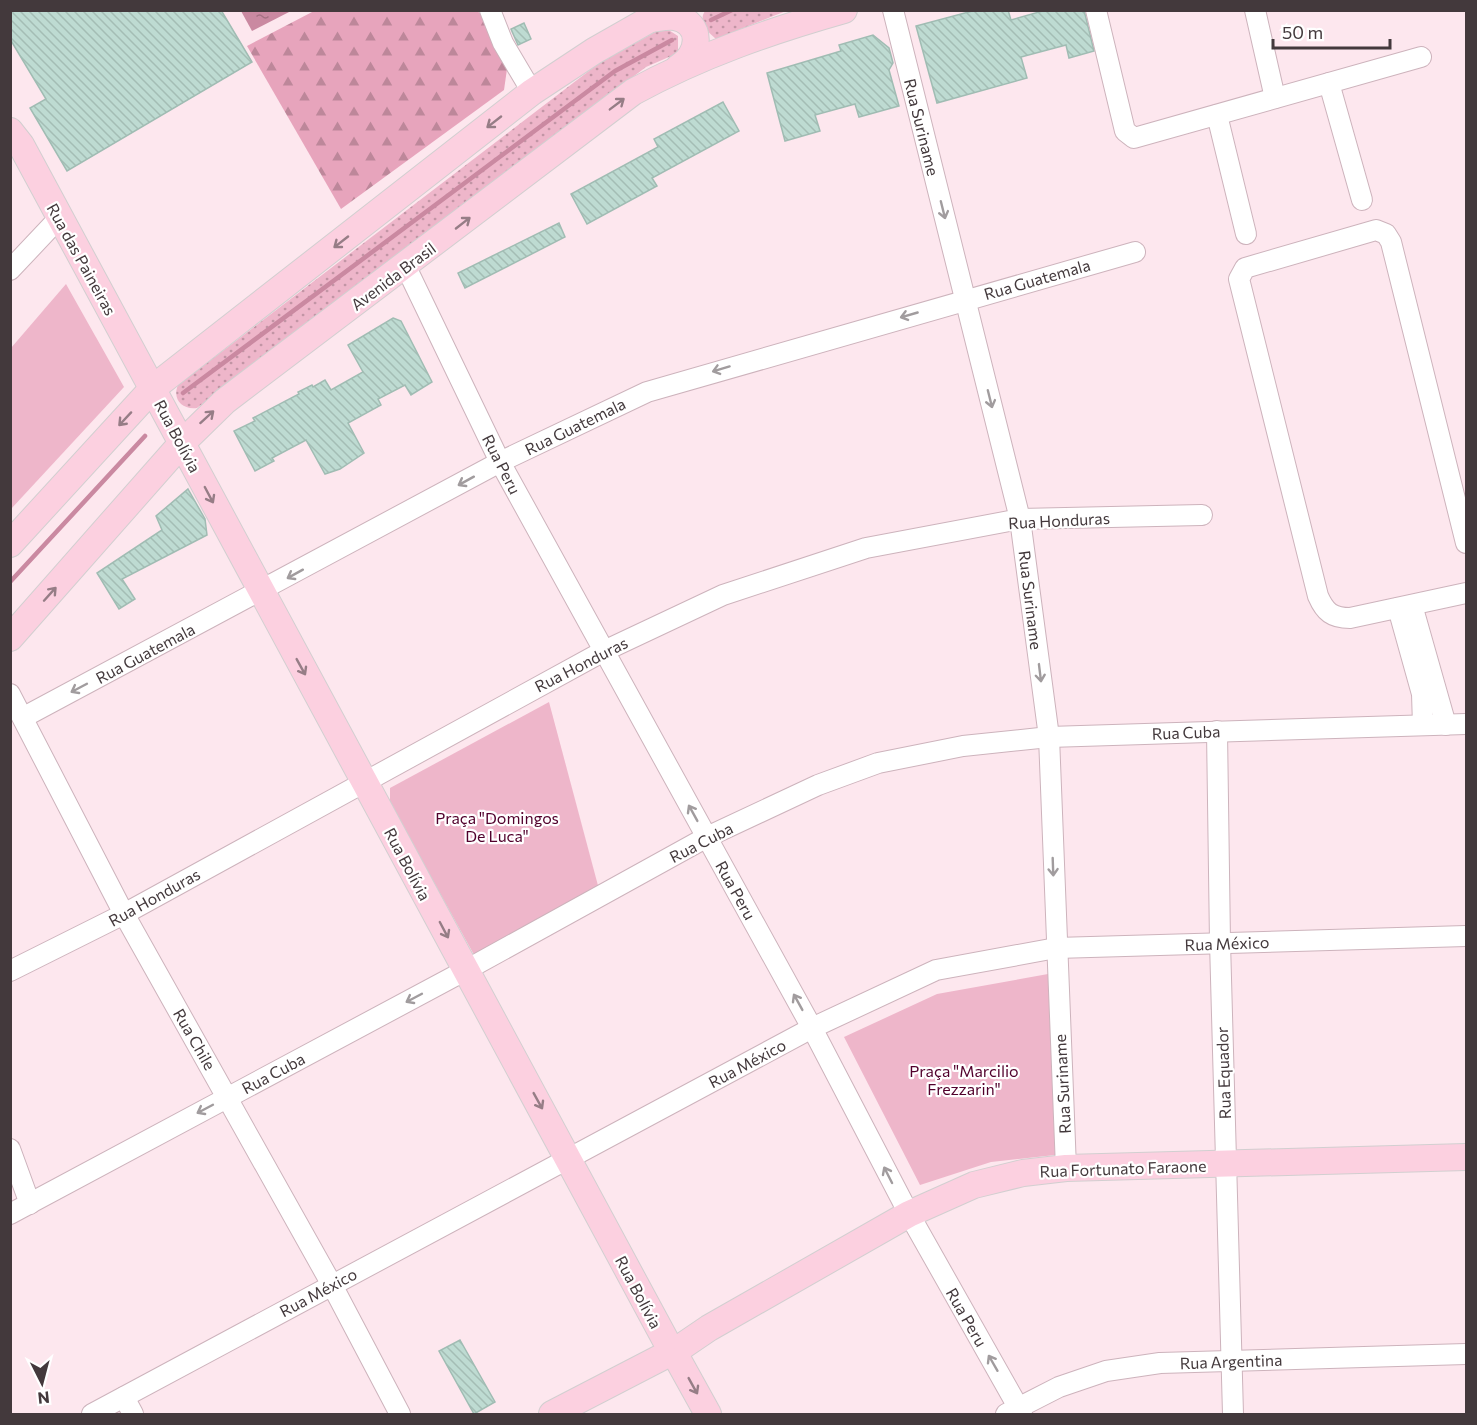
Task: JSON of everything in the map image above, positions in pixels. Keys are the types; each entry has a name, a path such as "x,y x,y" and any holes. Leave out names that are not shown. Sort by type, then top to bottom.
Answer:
{"main road":[{"name":"Avenida Brasil","path":"10,638 182,443 225,401 406,267 633,92 674,70 737,43 844,10"},
{"path":"10,544 153,388 532,93 594,51 659,15 677,17 691,25 695,33 697,42 692,57 674,70"},
{"name":"Rua das Paineiras","path":"10,131 21,145 153,388"},
{"name":"Rua Bolívia","path":"153,388 363,781 708,1414"},
{"name":"Rua Fortunato Faraone","path":"552,1414 909,1214 974,1185 1023,1173 1066,1168 1467,1156"}],"street":[{"path":"490,10 503,44 532,93"},
{"name":"Rua Suriname","path":"893,10 1020,519 1049,737 1066,1168"},
{"path":"1096,10 1128,136 1134,138 1421,57"},
{"path":"1255,10 1275,98"},
{"path":"1329,83 1362,200"},
{"path":"1217,114 1246,234"},
{"path":"10,270 59,218"},
{"path":"1467,543 1391,242 1386,234 1376,230 1245,268 1239,279 1318,596 1329,614 1338,618 1350,618 1467,592"},
{"name":"Rua Guatemala","path":"24,717 500,462 647,392 1135,252"},
{"name":"Rua Peru","path":"406,267 500,462 812,1028 1016,1412"},
{"name":"Rua Honduras","path":"10,971 124,914 363,781 603,652 723,595 866,548 1020,519 1202,515"},
{"path":"1405,606 1446,725"},
{"path":"1405,606 1422,694 1423,725"},
{"name":"Rua Chile","path":"10,694 24,717 124,914 332,1285 400,1414"},
{"name":"Rua Cuba","path":"10,1214 466,970 707,837 818,785 878,763 963,746 1049,737 1467,724"},
{"name":"Rua Equador","path":"1217,731 1220,942 1233,1414"},
{"name":"Rua México","path":"92,1414 812,1028 936,970 1056,948 1467,936"},
{"path":"10,1149 30,1204"},
{"name":"Rua Argentina","path":"1016,1412 1059,1387 1106,1371 1160,1364 1467,1354"},
{"path":"124,1397 133,1414"}],"green space":[{"path":"314,11 477,11 484,16 507,69 504,90 341,209 247,46"},
{"path":"705,11 786,11 716,39 703,22"},
{"path":"664,27 678,36 678,53 646,67 197,408 187,407 177,399 178,385 598,64"},
{"path":"66,284 124,387 11,509 11,348"},
{"name":"Praça \"Domingos De Luca\"","path":"549,702 600,893 478,956 473,953 390,803 390,788"},
{"name":"Praça \"Marcilio Frezzarin\"","path":"1048,974 1055,1155 991,1162 920,1185 844,1037 937,994"}],"water":[{"path":"241,11 291,11 252,31"}],"building":[{"path":"10,10 221,10 252,62 67,171 30,108 46,99 10,39"},
{"path":"976,10 1008,10 1011,20 1046,10 1084,10 1094,51 1069,58 1066,45 1021,57 1027,78 937,103 916,26"},
{"path":"524,23 531,39 518,45 511,29"},
{"path":"873,35 889,48 893,63 889,70 899,106 859,117 855,104 815,115 820,131 785,141 767,73 841,51 839,45"},
{"path":"723,102 739,131 652,178 657,186 587,224 571,194 658,147 654,139"},
{"path":"559,223 565,237 465,288 458,273"},
{"path":"393,318 401,321 432,382 411,395 405,385 378,399 381,405 348,423 364,453 340,469 325,474 306,440 272,458 274,461 255,471 234,431 255,421 253,418 312,385 313,387 325,380 331,390 363,372 348,345"},
{"path":"188,489 205,519 207,535 122,579 135,599 119,609 97,573 162,530 156,516"},
{"path":"460,1340 495,1402 474,1414 439,1351"}],"waterway":[{"path":"711,20 732,10"},
{"path":"183,393 615,71 672,40"},
{"path":"10,582 145,436"}]}
